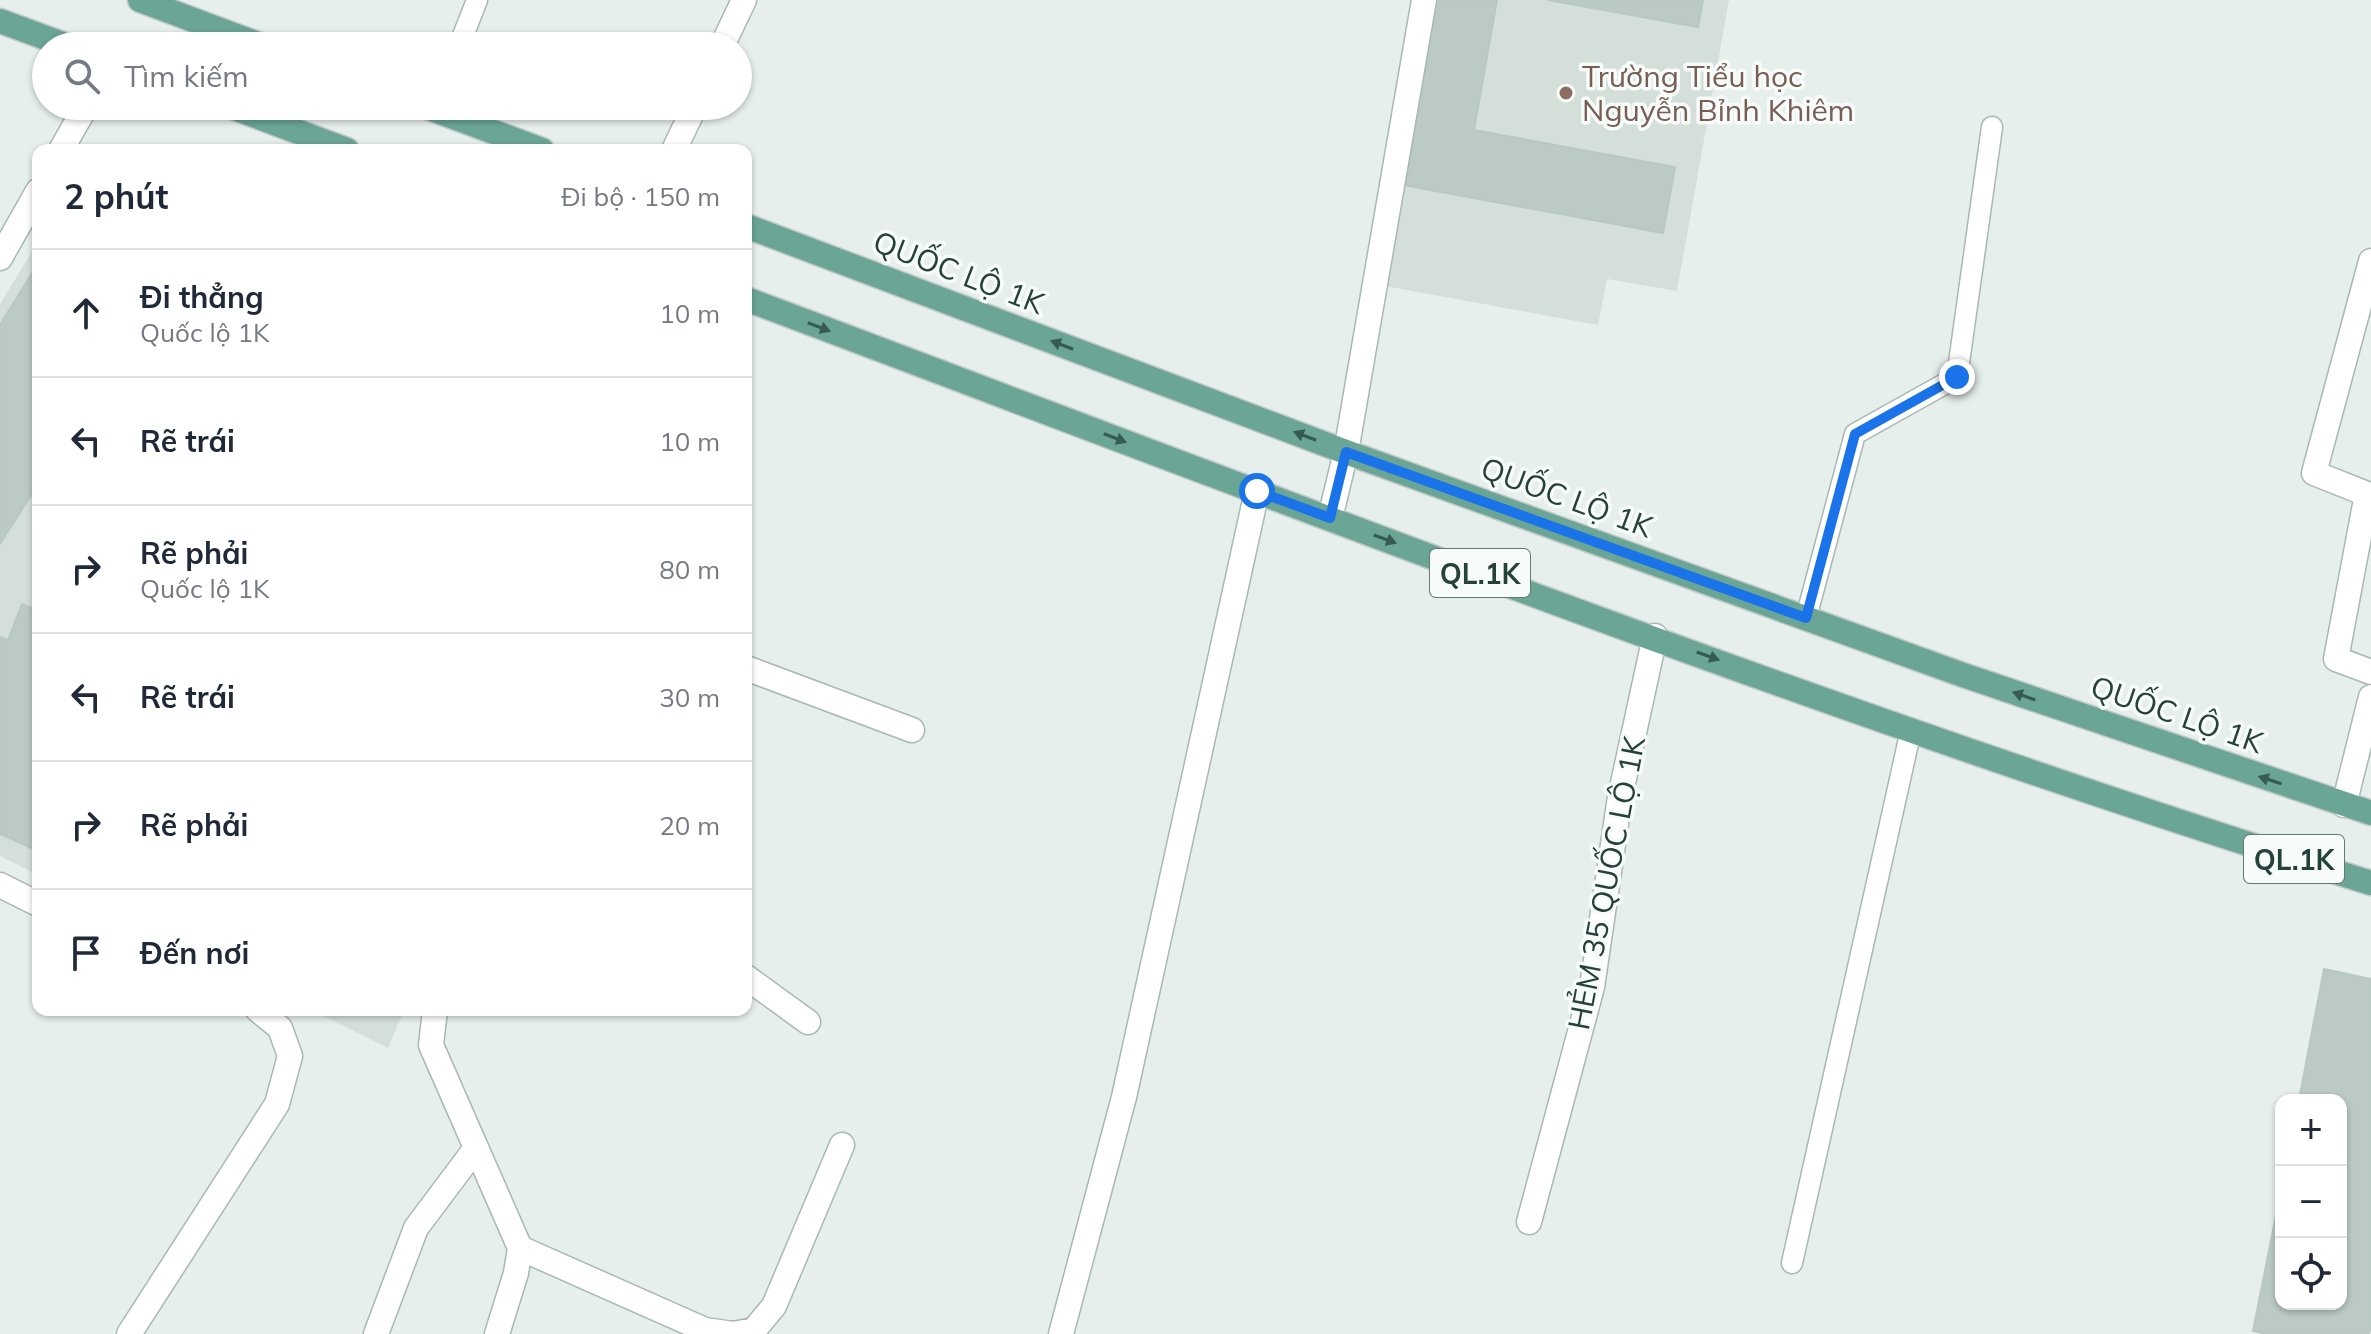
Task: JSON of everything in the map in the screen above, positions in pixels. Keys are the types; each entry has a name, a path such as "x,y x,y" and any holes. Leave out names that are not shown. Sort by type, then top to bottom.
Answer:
{"main road":[{"path":"140,0 226,32"},
{"path":"0,21 32,33"},
{"path":"267,120 331,144"},
{"path":"465,120 527,144"},
{"name":"QUỐC LỘ 1K","path":"752,228 1346,452 1806,618 2371,813"},
{"name":"QL.1K","path":"752,301 1257,491 1911,730 2218,835 2371,883"}],"street":[{"path":"729,32 744,0"},
{"path":"1330,518 1346,452 1424,0"},
{"path":"64,144 78,120"},
{"path":"677,144 688,120"},
{"path":"0,258 32,202"},
{"path":"2371,261 2368,287 2314,473 2367,494 2367,522 2336,659 2371,672"},
{"path":"1061,1334 1124,1097 1257,491"},
{"name":"HẺM 35 QUỐC LỘ 1K","path":"1529,1222 1592,987 1620,797 1655,636"},
{"path":"752,670 912,730"},
{"path":"2344,805 2371,697"},
{"path":"0,885 32,901"},
{"path":"752,981 808,1022"},
{"path":"129,1334 277,1104 290,1056 280,1028 265,1016"},
{"path":"434,1016 431,1045 520,1248 516,1273 497,1334"},
{"path":"520,1248 705,1330 733,1334 754,1330 774,1306 842,1145"},
{"path":"376,1334 416,1228 476,1148"}],"lane":[{"path":"464,32 477,0"},
{"path":"1806,618 1855,434 1957,377 1992,127"},
{"path":"1792,1263 1911,730"}],"shaded area":[{"name":"Trường Tiểu học Nguyễn Bỉnh Khiêm","path":"1436,0 1729,0 1677,291 1607,279 1598,325 1385,286"},
{"path":"32,252 32,872 0,856 0,304"},
{"path":"323,1016 401,1016 388,1048"}],"building":[{"path":"1436,0 1497,0 1474,130 1675,167 1663,233 1403,185"},
{"path":"1548,0 1703,0 1698,27"},
{"path":"32,273 32,493 0,544 0,325"},
{"path":"22,604 32,608 32,848 0,834 0,637 8,640"},
{"path":"2324,969 2371,979 2369,1334 2266,1334 2253,1331 2275,1220 2275,1310 2347,1310 2347,1094 2300,1094"}],"place":[{"name":"Trường Tiểu học Nguyễn Bỉnh Khiêm","path":"1566,93"}],"route":[{"path":"1257,491 1330,518 1346,452 1806,618 1855,434 1957,377"}]}
